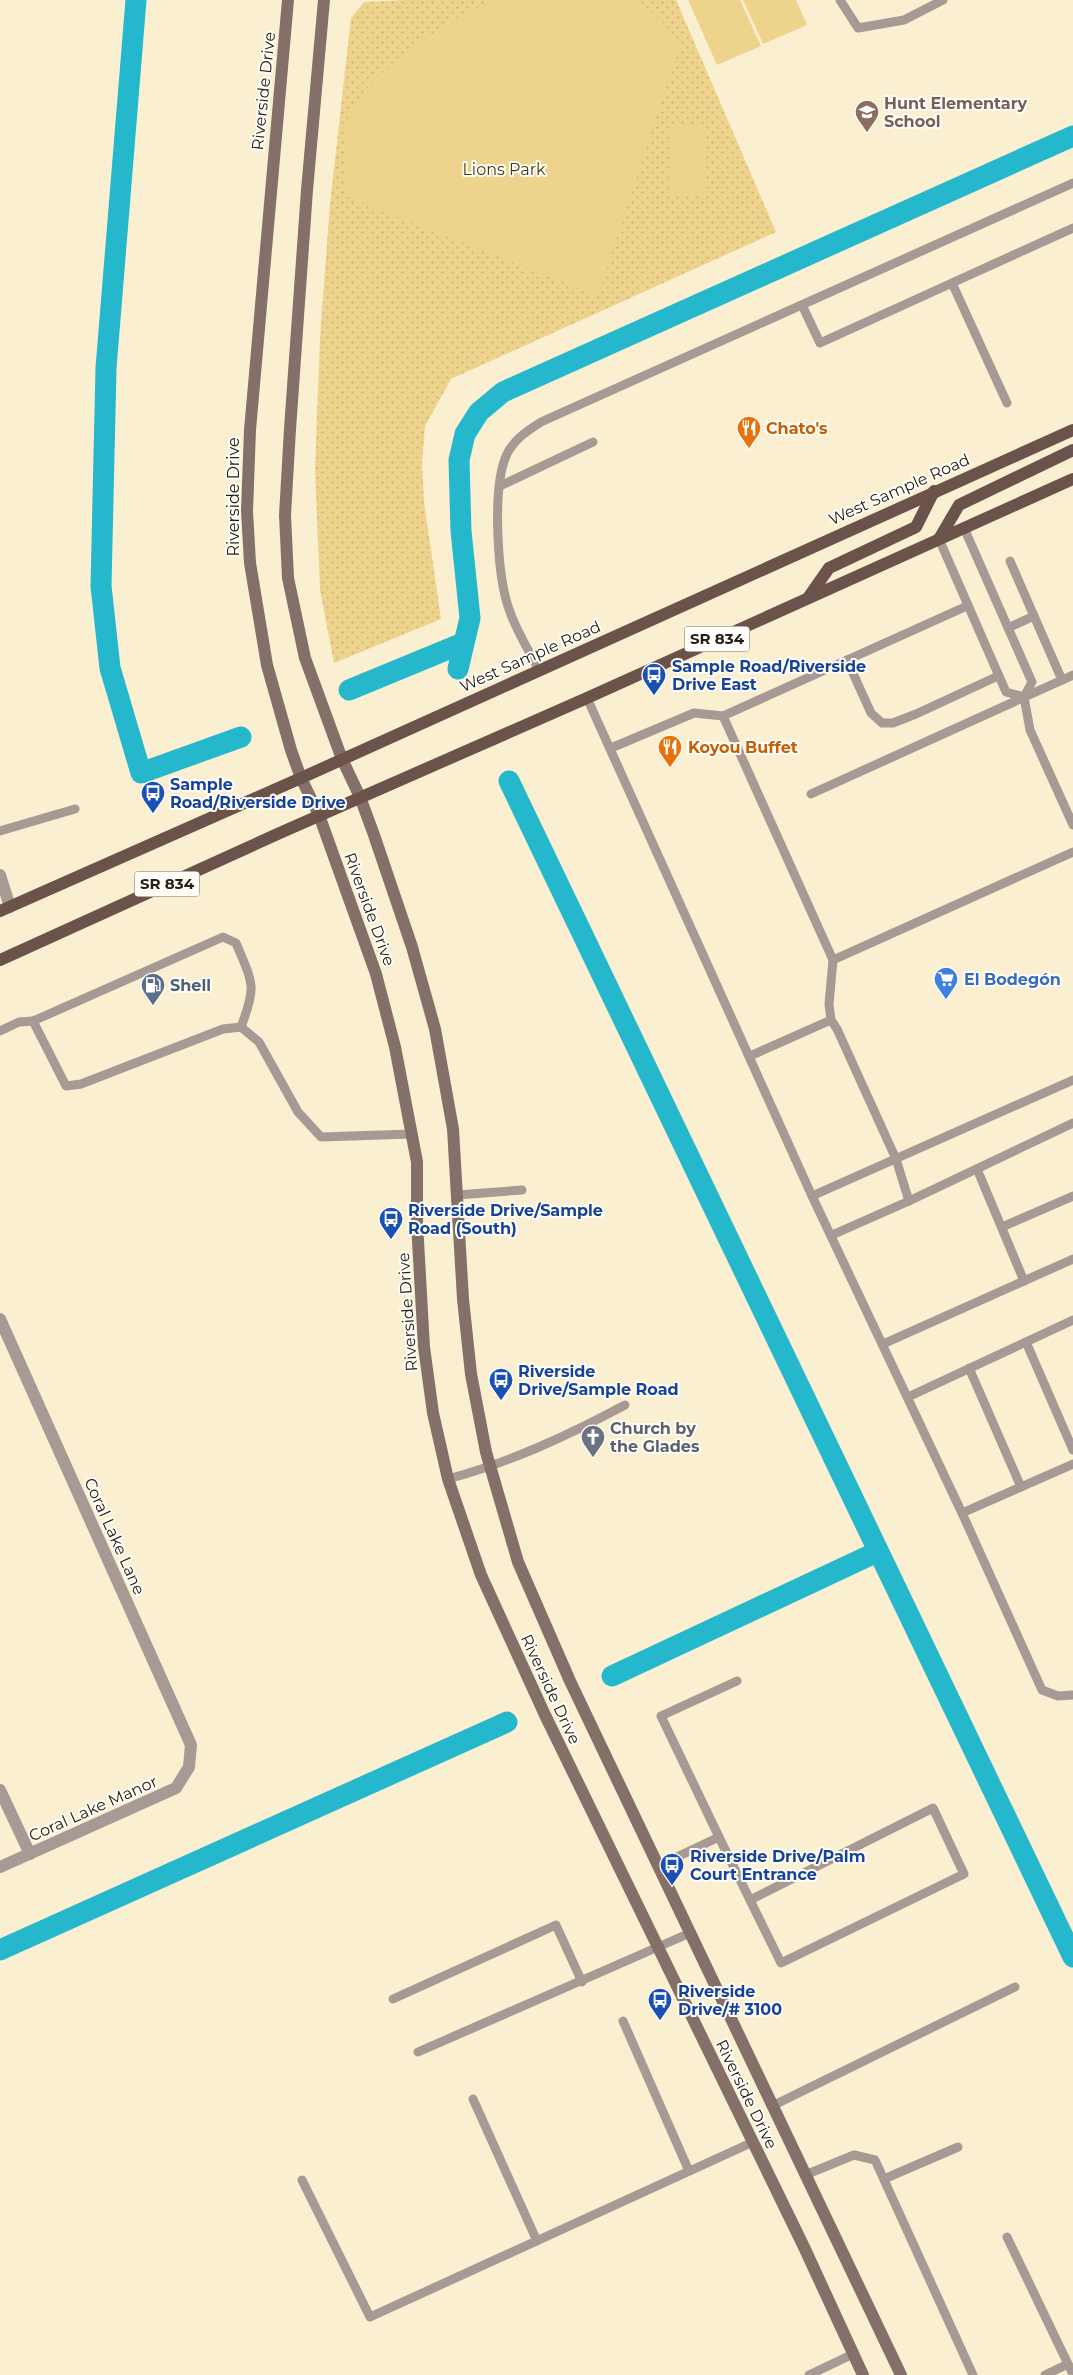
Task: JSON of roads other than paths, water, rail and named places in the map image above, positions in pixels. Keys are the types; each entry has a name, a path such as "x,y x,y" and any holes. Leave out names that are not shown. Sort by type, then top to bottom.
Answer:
{"main road":[{"name":"West Sample Road","path":"5,909 301,778 934,491 1073,430"},
{"path":"939,539 959,505 1073,450"},
{"name":"SR 834","path":"0,960 319,815 587,698 1073,479"},
{"path":"808,598 829,568 916,527 934,491"}],"street":[{"name":"Riverside Drive","path":"288,0 250,420 247,511 250,563 266,666 301,778 319,815 376,974 395,1047 417,1162 417,1223 424,1347 433,1412 448,1479 481,1575 545,1715 863,2375"},
{"name":"Riverside Drive","path":"324,0 307,190 285,515 288,578 305,658 342,759 360,797 412,947 435,1028 453,1129 463,1299 471,1374 491,1467 518,1562 570,1681 901,2375"},
{"path":"0,876 5,909"},
{"name":"Coral Lake Lane","path":"0,1319 191,1745 189,1767"},
{"name":"Coral Lake Manor","path":"0,1867 176,1788 189,1767"},
{"path":"0,1790 30,1854"}],"lane":[{"path":"840,0 858,28 904,20 943,0"},
{"path":"539,670 510,612 502,583 498,550 500,486 506,456 519,437 541,422 1073,183"},
{"path":"802,305 820,343 1073,228"},
{"path":"952,283 1007,404"},
{"path":"500,486 593,442"},
{"path":"964,528 1032,682 1024,697 1030,730 1073,825"},
{"path":"939,539 1006,692 1024,697"},
{"path":"1010,561 1062,680"},
{"path":"610,748 694,713 724,716 967,606"},
{"path":"1008,628 1034,616"},
{"path":"847,660 871,713 876,720 882,723 893,723 916,714 998,676"},
{"path":"811,794 1073,675"},
{"path":"587,698 812,1196 962,1512 1042,1690 1058,1696 1073,1695"},
{"path":"724,716 834,960 829,1004 831,1020 837,1029 896,1159 909,1201"},
{"path":"0,831 76,809"},
{"path":"834,960 1073,852"},
{"path":"0,1031 19,1022 33,1022 223,937 236,943 253,982 251,1001 241,1027"},
{"path":"750,1056 831,1020"},
{"path":"33,1022 66,1086 81,1084 223,1029 241,1027 259,1042 298,1112 321,1137 412,1134"},
{"path":"812,1196 1073,1080"},
{"path":"832,1235 978,1169 1073,1123"},
{"path":"978,1169 1024,1281"},
{"path":"458,1195 522,1190"},
{"path":"1002,1227 1073,1196"},
{"path":"883,1344 1073,1259"},
{"path":"908,1397 1073,1320"},
{"path":"1026,1342 1073,1450"},
{"path":"969,1368 1021,1486"},
{"path":"448,1479 491,1467 563,1438 625,1405"},
{"path":"962,1512 1073,1464"},
{"path":"738,1681 661,1716 718,1837 781,1963 964,1874 933,1808 750,1900"},
{"path":"658,1866 718,1837"},
{"path":"393,1999 556,1925 582,1982"},
{"path":"418,2052 582,1982 690,1933"},
{"path":"772,2106 1015,1988"},
{"path":"623,2021 689,2171"},
{"path":"473,2098 537,2241"},
{"path":"302,2180 370,2317 752,2142"},
{"path":"884,2179 958,2147"},
{"path":"805,2175 854,2154 875,2160 972,2375"},
{"path":"1007,2237 1073,2374"},
{"path":"809,2375 853,2354"},
{"path":"1045,2375 1068,2364"}],"waterway":[{"path":"136,0 106,368 101,586 110,668 141,773 241,737"},
{"path":"458,669 470,618 461,531 459,460 465,434 479,412 503,392 1073,136"},
{"path":"349,690 463,643"},
{"path":"509,781 1073,1957"},
{"path":"612,1676 877,1552"},
{"path":"0,1950 507,1722"}],"place":[{"name":"Hunt Elementary School","path":"867,133"},
{"name":"Chato's","path":"749,449"},
{"name":"Sample Road/Riverside Drive East","path":"654,696"},
{"name":"Koyou Buffet","path":"670,768"},
{"name":"Sample Road/Riverside Drive","path":"153,814"},
{"name":"El Bodegón","path":"946,1000"},
{"name":"Shell","path":"153,1006"},
{"name":"Riverside Drive/Sample Road (South)","path":"391,1240"},
{"name":"Riverside Drive/Sample Road","path":"501,1401"},
{"name":"Church by the Glades","path":"593,1458"},
{"name":"Riverside Drive/Palm Court Entrance","path":"672,1886"},
{"name":"Riverside Drive/# 3100","path":"660,2021"}],"park label":[{"name":"Lions Park","path":"504,169"}]}
